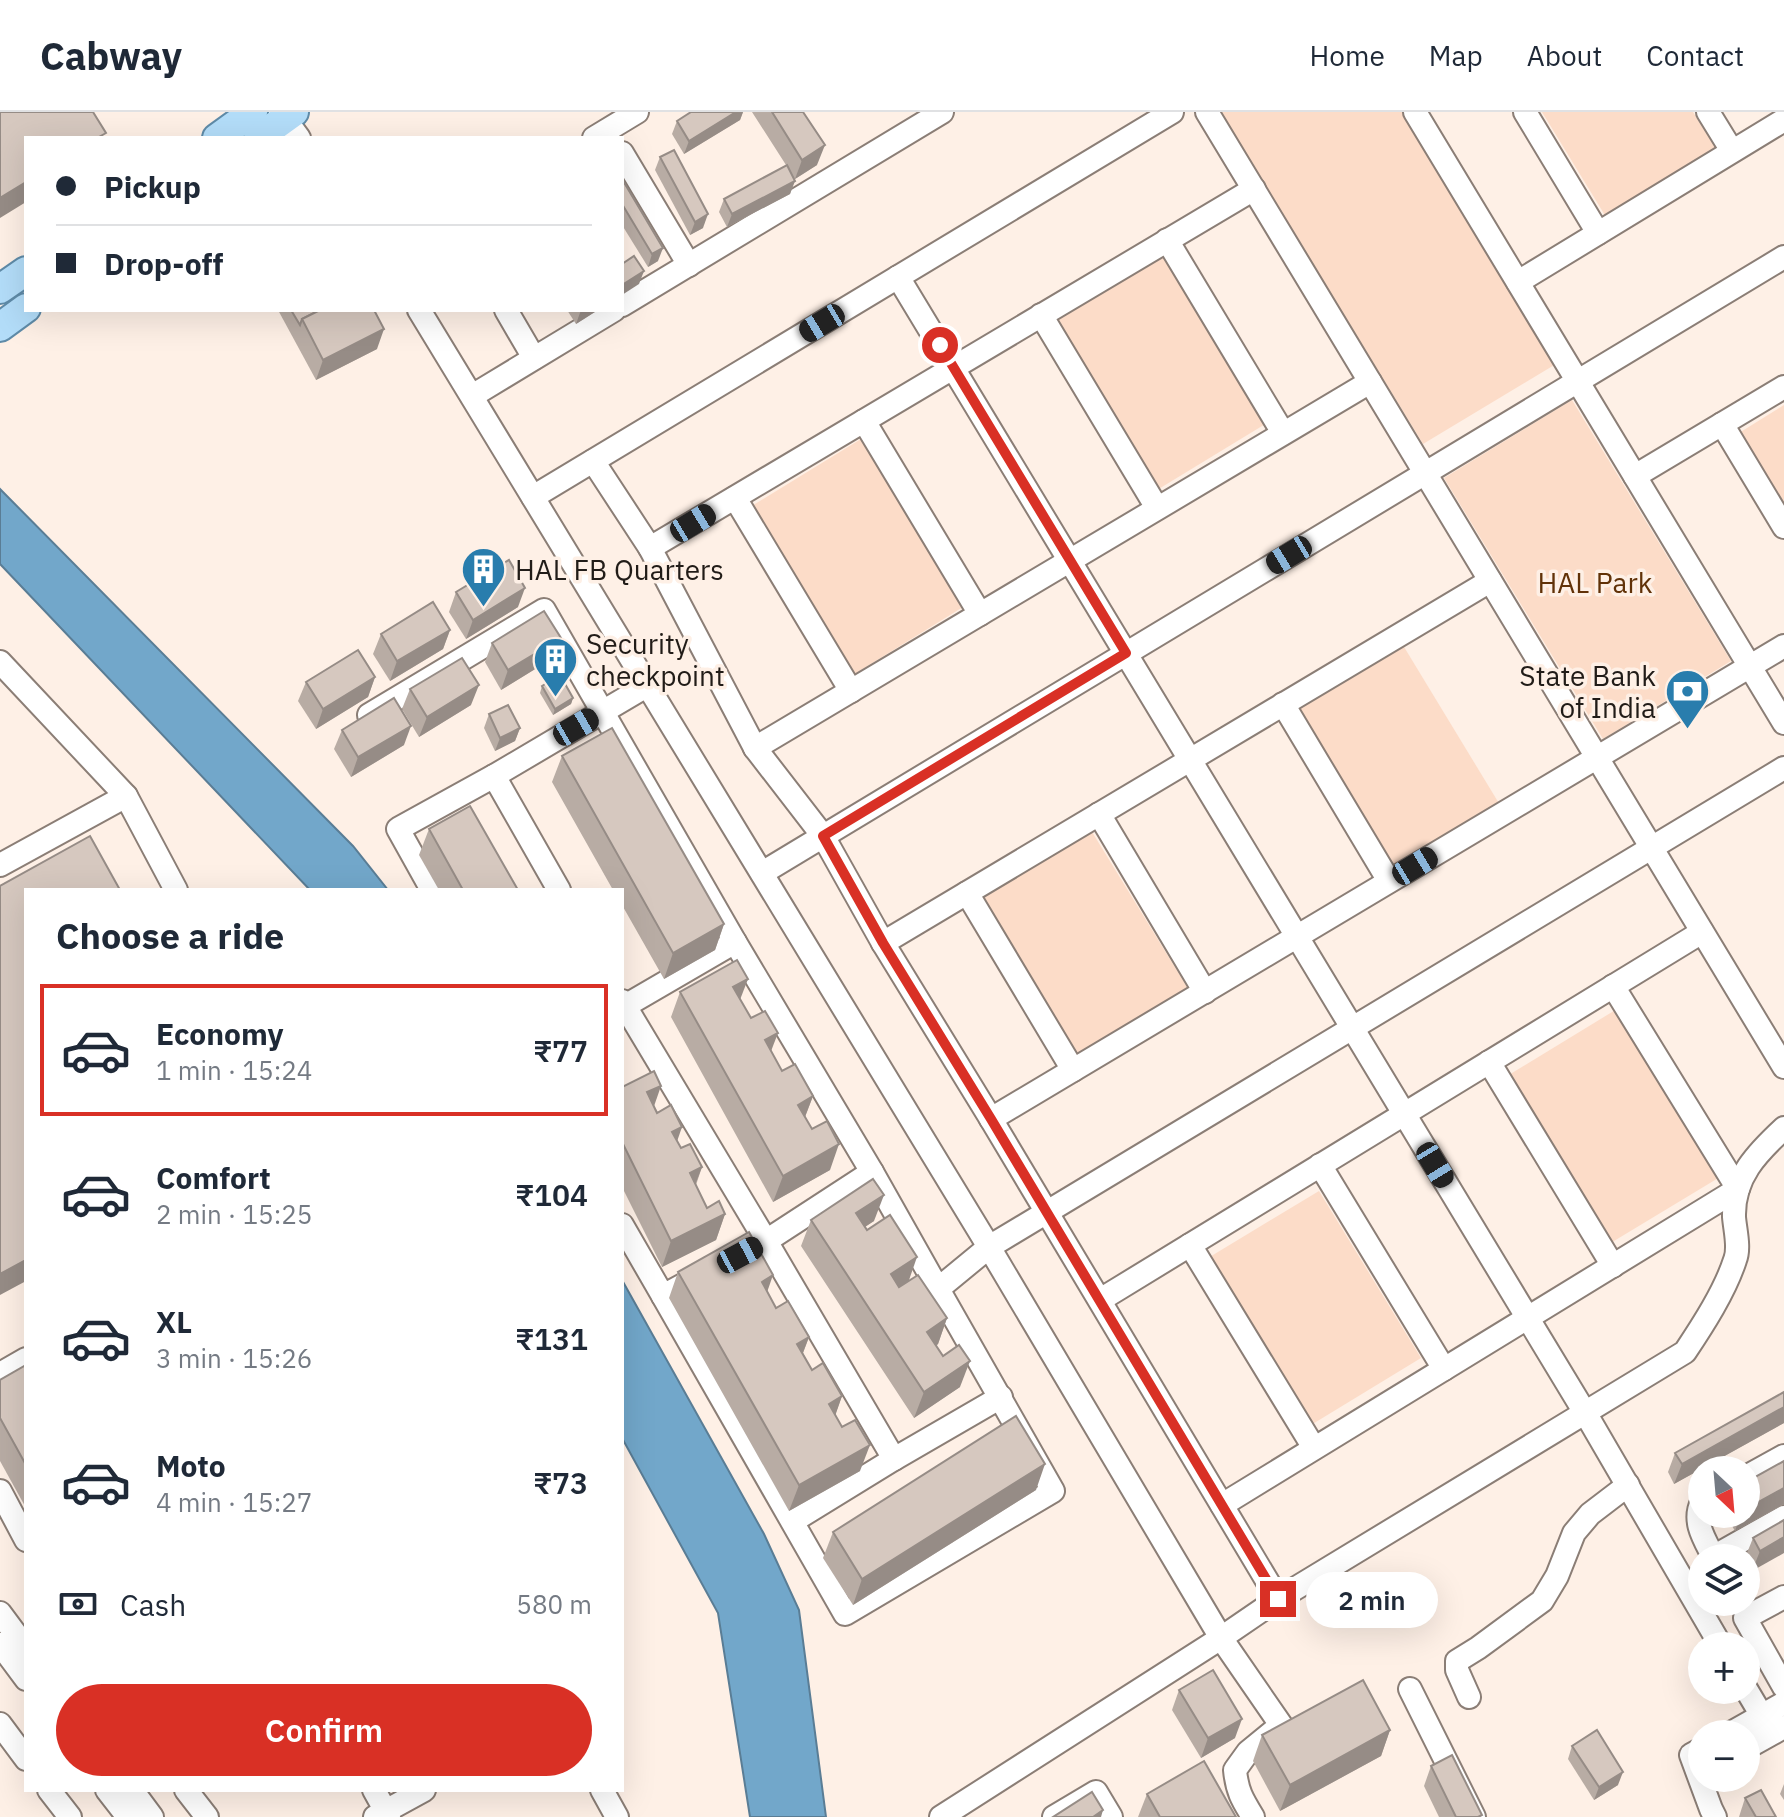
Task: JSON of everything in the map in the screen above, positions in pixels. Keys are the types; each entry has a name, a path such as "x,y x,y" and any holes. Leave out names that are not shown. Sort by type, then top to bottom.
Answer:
{"main road":[{"path":"220,136 253,112"},
{"path":"261,136 289,120"},
{"path":"0,289 24,272"},
{"path":"0,327 24,309"}],"street":[{"path":"605,135 637,112"},
{"path":"624,304 942,112"},
{"path":"533,497 1172,112"},
{"path":"1207,112 1784,1067"},
{"path":"1415,112 1784,723"},
{"path":"1525,112 1598,233"},
{"path":"1708,112 1732,151"},
{"path":"1518,282 1784,120"},
{"path":"624,156 689,265"},
{"path":"650,548 1254,189"},
{"path":"1167,240 1283,433"},
{"path":"762,873 1784,257"},
{"path":"898,277 1585,1413 1713,1632"},
{"path":"420,312 989,1247 1221,1638 1281,1725 1248,1752 1235,1770 1240,1797 1253,1817"},
{"path":"507,312 534,358"},
{"path":"472,396 611,312"},
{"path":"1041,315 1157,508"},
{"path":"755,748 1370,382"},
{"path":"1635,476 1784,387"},
{"path":"864,421 980,614"},
{"path":"1722,424 1784,527"},
{"path":"593,461 650,548 755,748 823,836 883,943 1278,1599"},
{"path":"735,498 851,691"},
{"path":"883,943 1490,581"},
{"path":"356,723 544,610 872,1172 1053,1491 845,1614 624,1228"},
{"path":"991,1119 1784,646"},
{"path":"0,662 126,796 175,888"},
{"path":"431,888 398,829 648,685"},
{"path":"1283,704 1389,881"},
{"path":"938,1289 989,1247 1784,768"},
{"path":"494,776 558,888"},
{"path":"0,865 126,796"},
{"path":"1099,814 1205,992"},
{"path":"967,893 1073,1070"},
{"path":"1100,1300 1702,932"},
{"path":"624,1003 735,942"},
{"path":"1613,986 1738,1189"},
{"path":"624,1006 894,1459"},
{"path":"1489,1062 1613,1266"},
{"path":"941,1817 1278,1599 1685,1352 1708,1318 1737,1257 1734,1212 1745,1169 1784,1128"},
{"path":"1320,1165 1444,1369"},
{"path":"663,1296 766,1241 872,1172"},
{"path":"1222,1505 1738,1189"},
{"path":"1190,1245 1314,1448"},
{"path":"0,1374 24,1360"},
{"path":"793,1521 1001,1397"},
{"path":"1760,1469 1784,1456"},
{"path":"1469,1697 1457,1670 1457,1661 1542,1601 1557,1576 1574,1533 1590,1514 1628,1485"},
{"path":"0,1491 24,1536"},
{"path":"1737,1544 1784,1517"},
{"path":"1760,1604 1784,1597"},
{"path":"0,1613 24,1645"},
{"path":"1744,1616 1784,1687"},
{"path":"0,1644 24,1676"},
{"path":"1410,1689 1474,1817"},
{"path":"1755,1720 1784,1703"},
{"path":"1755,1704 1762,1716"},
{"path":"1,1727 24,1756"},
{"path":"1760,1740 1784,1727"},
{"path":"51,1792 70,1817"},
{"path":"109,1792 128,1817"},
{"path":"133,1792 152,1817"},
{"path":"188,1792 207,1817"},
{"path":"375,1792 384,1815 421,1792"},
{"path":"603,1792 617,1817"},
{"path":"1054,1817 1096,1792 1111,1817"},
{"path":"1707,1792 1715,1817"}],"green space":[{"path":"1220,112 1402,112 1556,364 1423,444"},
{"path":"1542,112 1693,112 1716,149 1606,217"},
{"path":"1165,255 1267,423 1157,490 1054,322"},
{"name":"HAL Park","path":"1572,400 1731,661 1603,739 1444,478"},
{"path":"1784,405 1784,507 1739,433"},
{"path":"861,439 963,607 853,675 750,507"},
{"path":"1398,637 1500,805 1390,872 1287,705"},
{"path":"1089,827 1192,995 1081,1063 979,895"},
{"path":"1617,1009 1720,1177 1609,1244 1507,1076"},
{"path":"1319,1191 1421,1358 1311,1425 1208,1258"}],"water":[{"path":"0,489 353,846 386,888 308,888 0,564"},
{"path":"624,1284 764,1534 799,1610 826,1817 750,1817 718,1613 624,1442"}],"building":[{"path":"0,112 93,112 106,133 101,136 24,136 24,183 0,198"},
{"path":"691,112 736,112 689,141 677,121"},
{"path":"772,112 803,112 825,145 802,160"},
{"path":"674,150 708,214 695,222 660,157"},
{"path":"787,165 795,181 732,214 724,199"},
{"path":"624,182 663,248 652,254 624,207"},
{"path":"634,256 644,271 624,284 624,263"},
{"path":"292,312 316,312 302,319 300,325"},
{"path":"316,312 375,312 384,329 323,360 302,319"},
{"path":"509,560 525,588 473,620 456,592"},
{"path":"433,602 450,630 397,661 381,634"},
{"path":"544,611 561,638 508,670 492,643"},
{"path":"358,650 375,677 323,709 306,682"},
{"path":"462,658 479,685 427,717 410,689"},
{"name":"Security checkpoint","path":"560,675 573,698 555,709 542,686"},
{"path":"394,698 411,726 358,757 342,730"},
{"path":"508,705 520,728 500,738 489,714"},
{"path":"612,728 724,924 673,953 562,756"},
{"path":"470,806 517,888 462,888 429,829"},
{"path":"90,836 119,888 24,888 24,1261 0,1274 0,886"},
{"path":"737,960 748,979 733,987 751,1018 765,1011 778,1033 765,1040 782,1071 795,1064 813,1096 798,1105 812,1129 827,1121 839,1144 783,1176 680,992"},
{"path":"654,1071 661,1086 647,1092 657,1113 671,1105 682,1127 672,1132 681,1148 690,1144 702,1167 690,1173 707,1208 719,1201 725,1214 671,1241 624,1146 624,1086"},
{"path":"873,1179 884,1195 856,1213 867,1230 890,1215 917,1257 891,1274 899,1287 918,1275 947,1318 927,1332 943,1356 959,1345 970,1361 924,1392 811,1220"},
{"path":"749,1232 773,1275 762,1282 776,1308 788,1301 809,1337 797,1344 812,1370 823,1363 842,1396 829,1404 842,1427 855,1420 870,1445 799,1485 678,1272"},
{"path":"24,1366 24,1461 0,1418 0,1380"},
{"path":"1784,1392 1784,1407 1696,1456 1688,1456 1688,1461 1682,1464 1675,1453"},
{"path":"1016,1416 1045,1464 862,1579 833,1532"},
{"path":"1784,1461 1784,1488 1760,1501 1760,1474"},
{"path":"1784,1520 1784,1537 1760,1551 1760,1544 1756,1544 1753,1538"},
{"path":"1213,1670 1242,1719 1208,1738 1179,1690"},
{"path":"1363,1680 1390,1730 1290,1785 1262,1735"},
{"path":"1597,1730 1623,1772 1599,1787 1572,1746"},
{"path":"1452,1755 1482,1815 1478,1817 1456,1817 1431,1766"},
{"path":"1204,1761 1236,1817 1160,1817 1147,1794"},
{"path":"1760,1790 1776,1817 1756,1817 1745,1798"},
{"path":"1092,1792 1103,1810 1093,1817 1053,1817"}],"place":[{"name":"HAL FB Quarters","path":"484,609"},
{"name":"Security checkpoint","path":"555,699"},
{"name":"State Bank of India","path":"1687,731"}],"route":[{"path":"940,345 1126,653 823,836 883,943 1278,1599"}]}
